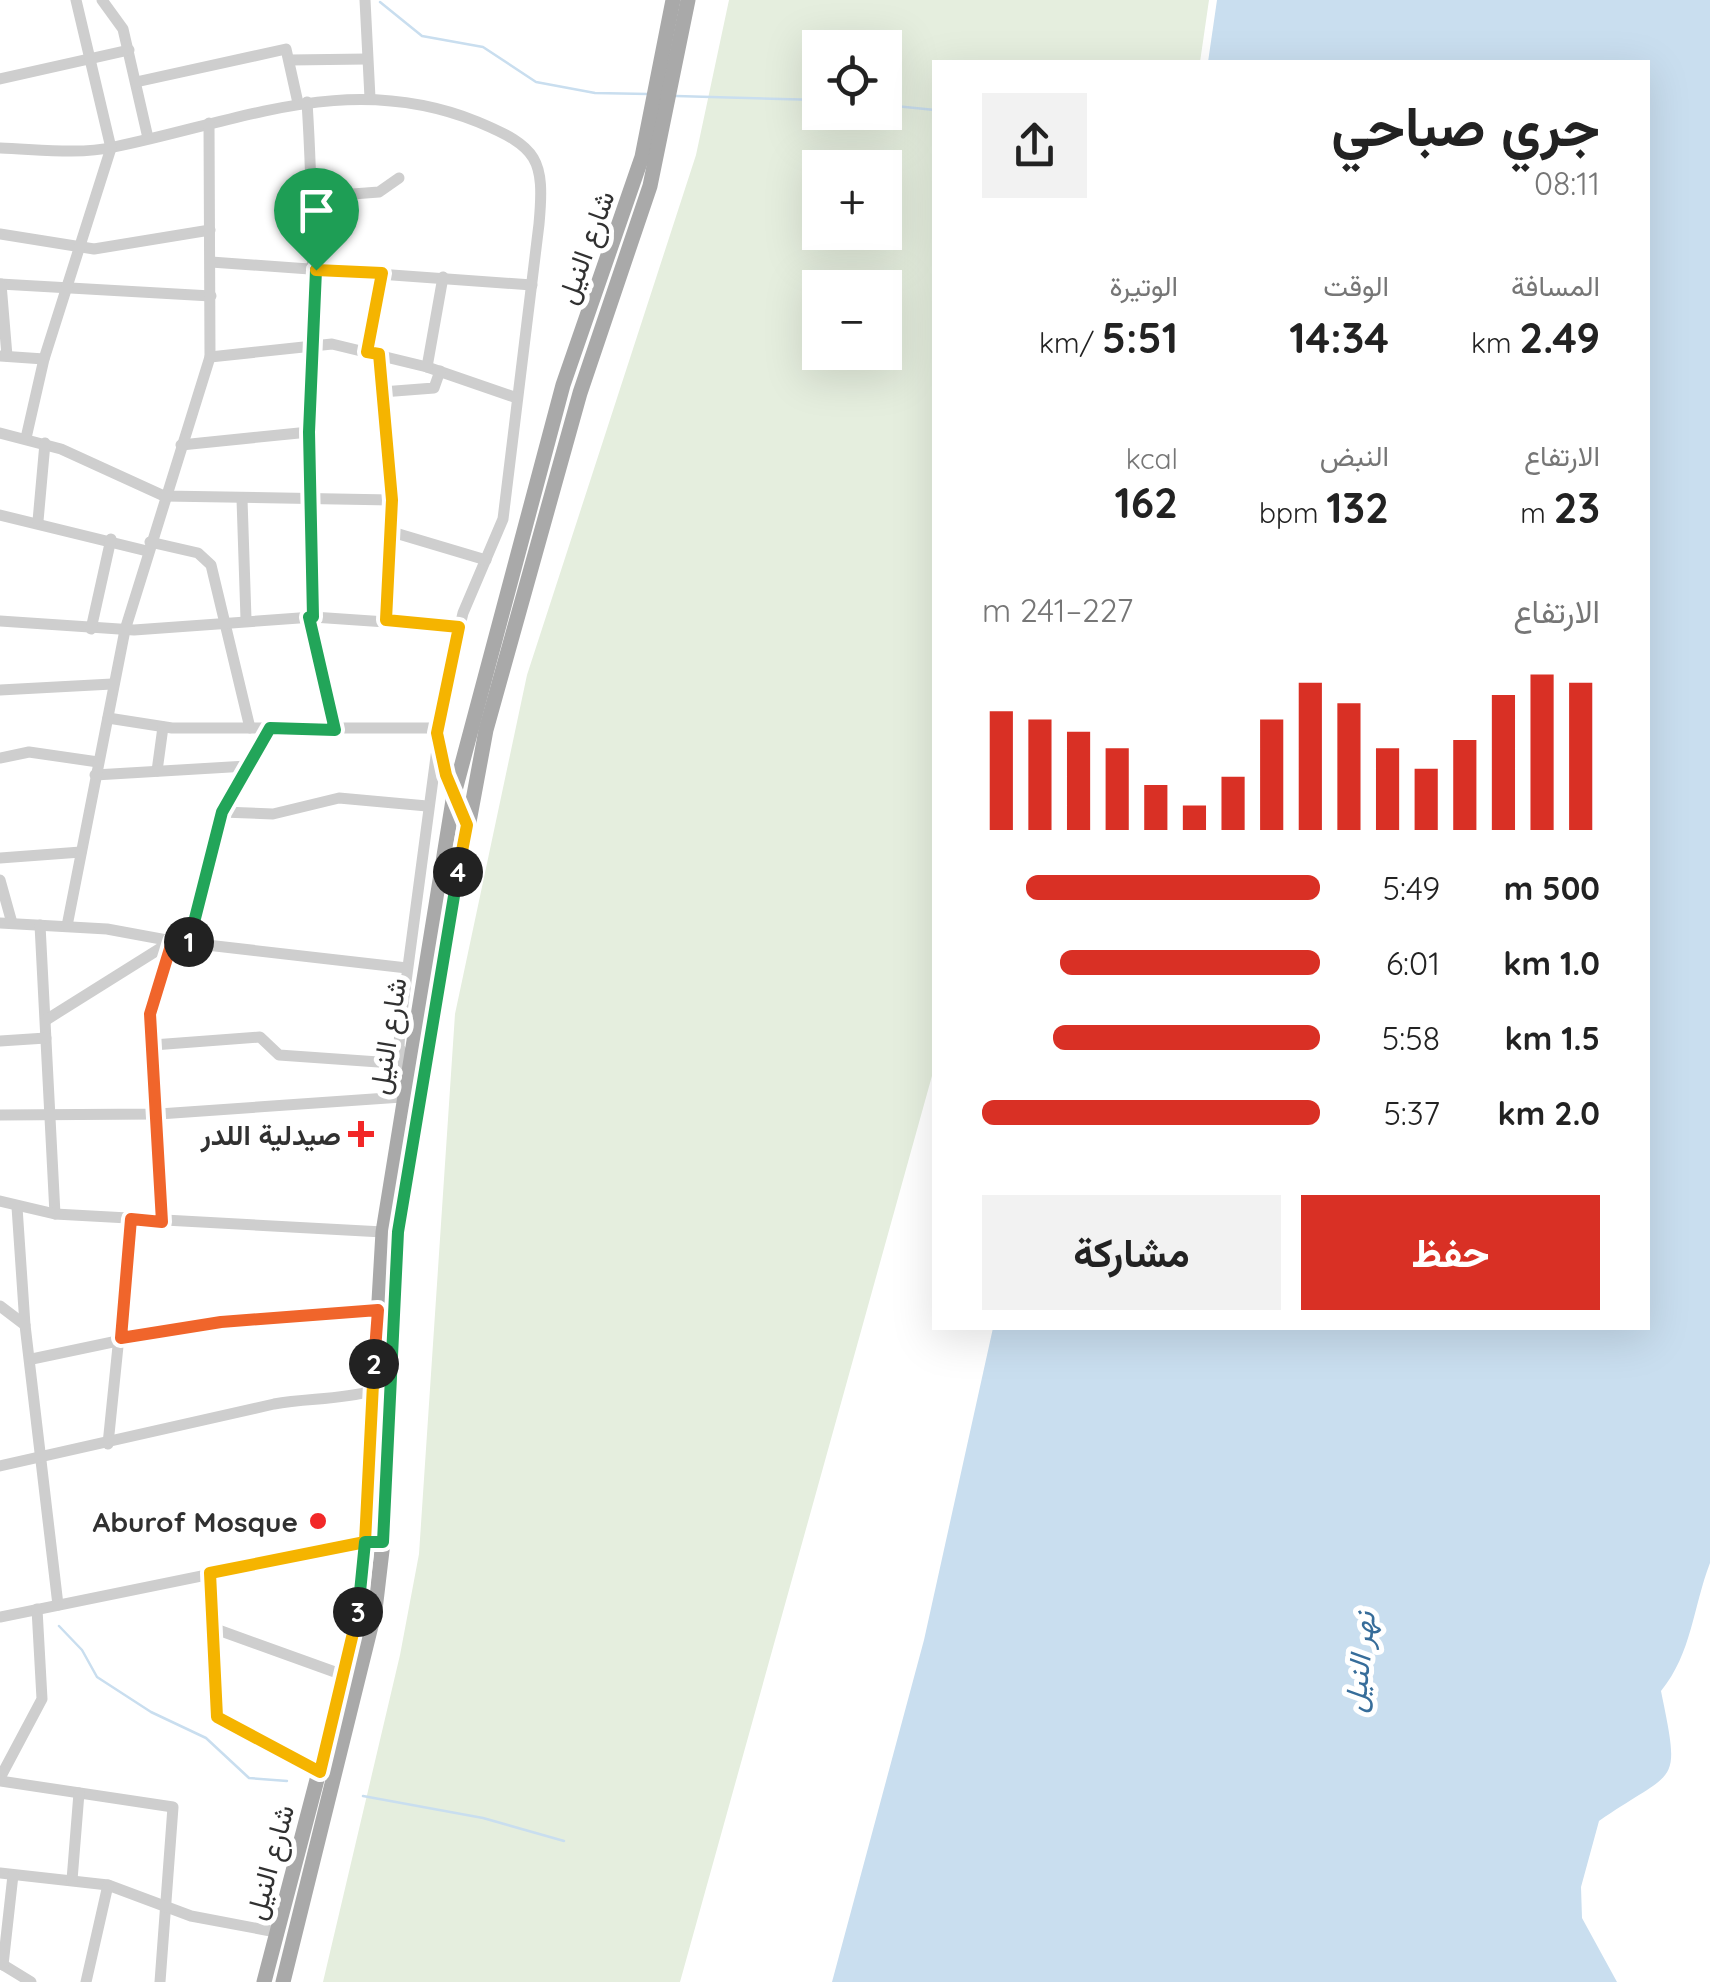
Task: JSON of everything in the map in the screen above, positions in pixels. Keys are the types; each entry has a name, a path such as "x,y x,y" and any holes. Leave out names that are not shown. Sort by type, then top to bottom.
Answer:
{"main road":[{"path":"658,117 672,0"},
{"path":"666,74 688,0"},
{"name":"شارع النيل","path":"264,1982 346,1676 365,1542 383,1232 407,1063 454,794 563,385 658,117"},
{"name":"شارع النيل","path":"283,1982 361,1681 383,1542 392,1304 406,1164 467,825 508,641 580,393 650,186 658,117"},
{"path":"438,731 454,794 467,825"}],"street":[{"path":"26,438 66,284 111,148 76,0"},
{"path":"102,0 124,29 148,138"},
{"path":"365,0 370,98"},
{"path":"366,14 378,0"},
{"path":"136,82 286,49 290,60 302,102 313,197 316,270 309,432 311,617 335,730"},
{"path":"0,79 129,50"},
{"path":"290,60 367,59"},
{"path":"0,148 111,148 302,102 370,98 432,106 528,146 542,181 503,519 459,627 438,731 399,1038 407,1063 279,1055 260,1037 153,1045"},
{"path":"67,926 125,630 148,546 210,357 209,123"},
{"path":"313,197 379,192 400,178"},
{"path":"0,234 78,248 106,248 210,230"},
{"path":"211,262 532,284"},
{"path":"382,273 373,353 382,392 392,500 386,620"},
{"path":"382,392 434,388 444,277"},
{"path":"44,360 4,356 1,284 66,284 211,296"},
{"path":"210,357 332,344 434,368 518,398"},
{"path":"182,445 309,432"},
{"path":"0,433 45,443 164,496 392,500"},
{"path":"38,521 45,443"},
{"path":"242,498 246,618"},
{"path":"0,515 206,559 217,581 250,728"},
{"path":"392,532 486,560"},
{"path":"91,629 111,539"},
{"path":"0,621 125,630 246,618 311,617 459,627"},
{"path":"0,690 112,684"},
{"path":"108,718 163,727 438,731"},
{"path":"157,771 163,727"},
{"path":"188,942 222,812 270,728"},
{"path":"0,758 29,752 97,768 157,771 247,766"},
{"path":"222,812 273,814 339,798 427,806"},
{"path":"0,858 81,852"},
{"path":"0,880 6,923 67,926 172,942 407,968"},
{"path":"40,925 55,1214"},
{"path":"46,1020 172,942"},
{"path":"162,1222 151,1004 172,942"},
{"path":"0,1041 46,1038"},
{"path":"0,1115 158,1114 402,1097"},
{"path":"0,1201 55,1214 383,1232"},
{"path":"17,1208 38,1459 58,1605"},
{"path":"108,1444 131,1219"},
{"path":"0,1306 25,1325"},
{"path":"32,1359 121,1338 221,1322 378,1310"},
{"path":"0,1466 274,1404 309,1398 342,1399 372,1391"},
{"path":"0,1476 18,1463"},
{"path":"0,1617 365,1542 383,1542"},
{"path":"210,1573 217,1717 320,1772"},
{"path":"38,1609 42,1699 0,1780 173,1807 160,1982"},
{"path":"210,1627 346,1676"},
{"path":"72,1880 78,1793"},
{"path":"31,1982 1,1964 6,1874 108,1885 191,1916 276,1932"},
{"path":"86,1982 108,1885"}],"green space":[{"path":"729,0 1209,0 1200,60 932,60 932,1076 680,1982 323,1982 400,1655 419,1554 455,1014 527,675 696,155"}],"water":[{"name":"نهر النيل","path":"1217,0 1710,0 1710,1563 1686,1645 1661,1691 1671,1745 1667,1772 1599,1821 1581,1887 1582,1918 1617,1982 832,1982 924,1640 993,1330 1650,1330 1650,60 1208,60"}],"waterway":[{"path":"380,2 422,36 483,47 536,82 595,93 648,94"},
{"path":"676,96 802,100"},
{"path":"902,107 932,110"},
{"path":"59,1626 82,1650 97,1677 151,1712 206,1738 249,1778 287,1781"},
{"path":"363,1796 483,1818 564,1841"}],"place":[{"name":"صيدلية اللدر","path":"361,1134"},
{"name":"Aburof Mosque","path":"318,1521"}],"route":[{"path":"316,270 309,432 313,617 309,617 335,730 270,728 222,812 188,942 172,942 153,993 150,1014 162,1222 131,1219 121,1338 184,1326 378,1310 365,1542 210,1573 217,1717 320,1772 353,1642 365,1542 383,1542 398,1232 406,1164 467,825 446,775 437,733 459,627 386,620 392,500 379,354 367,352 382,273 316,270"}]}
